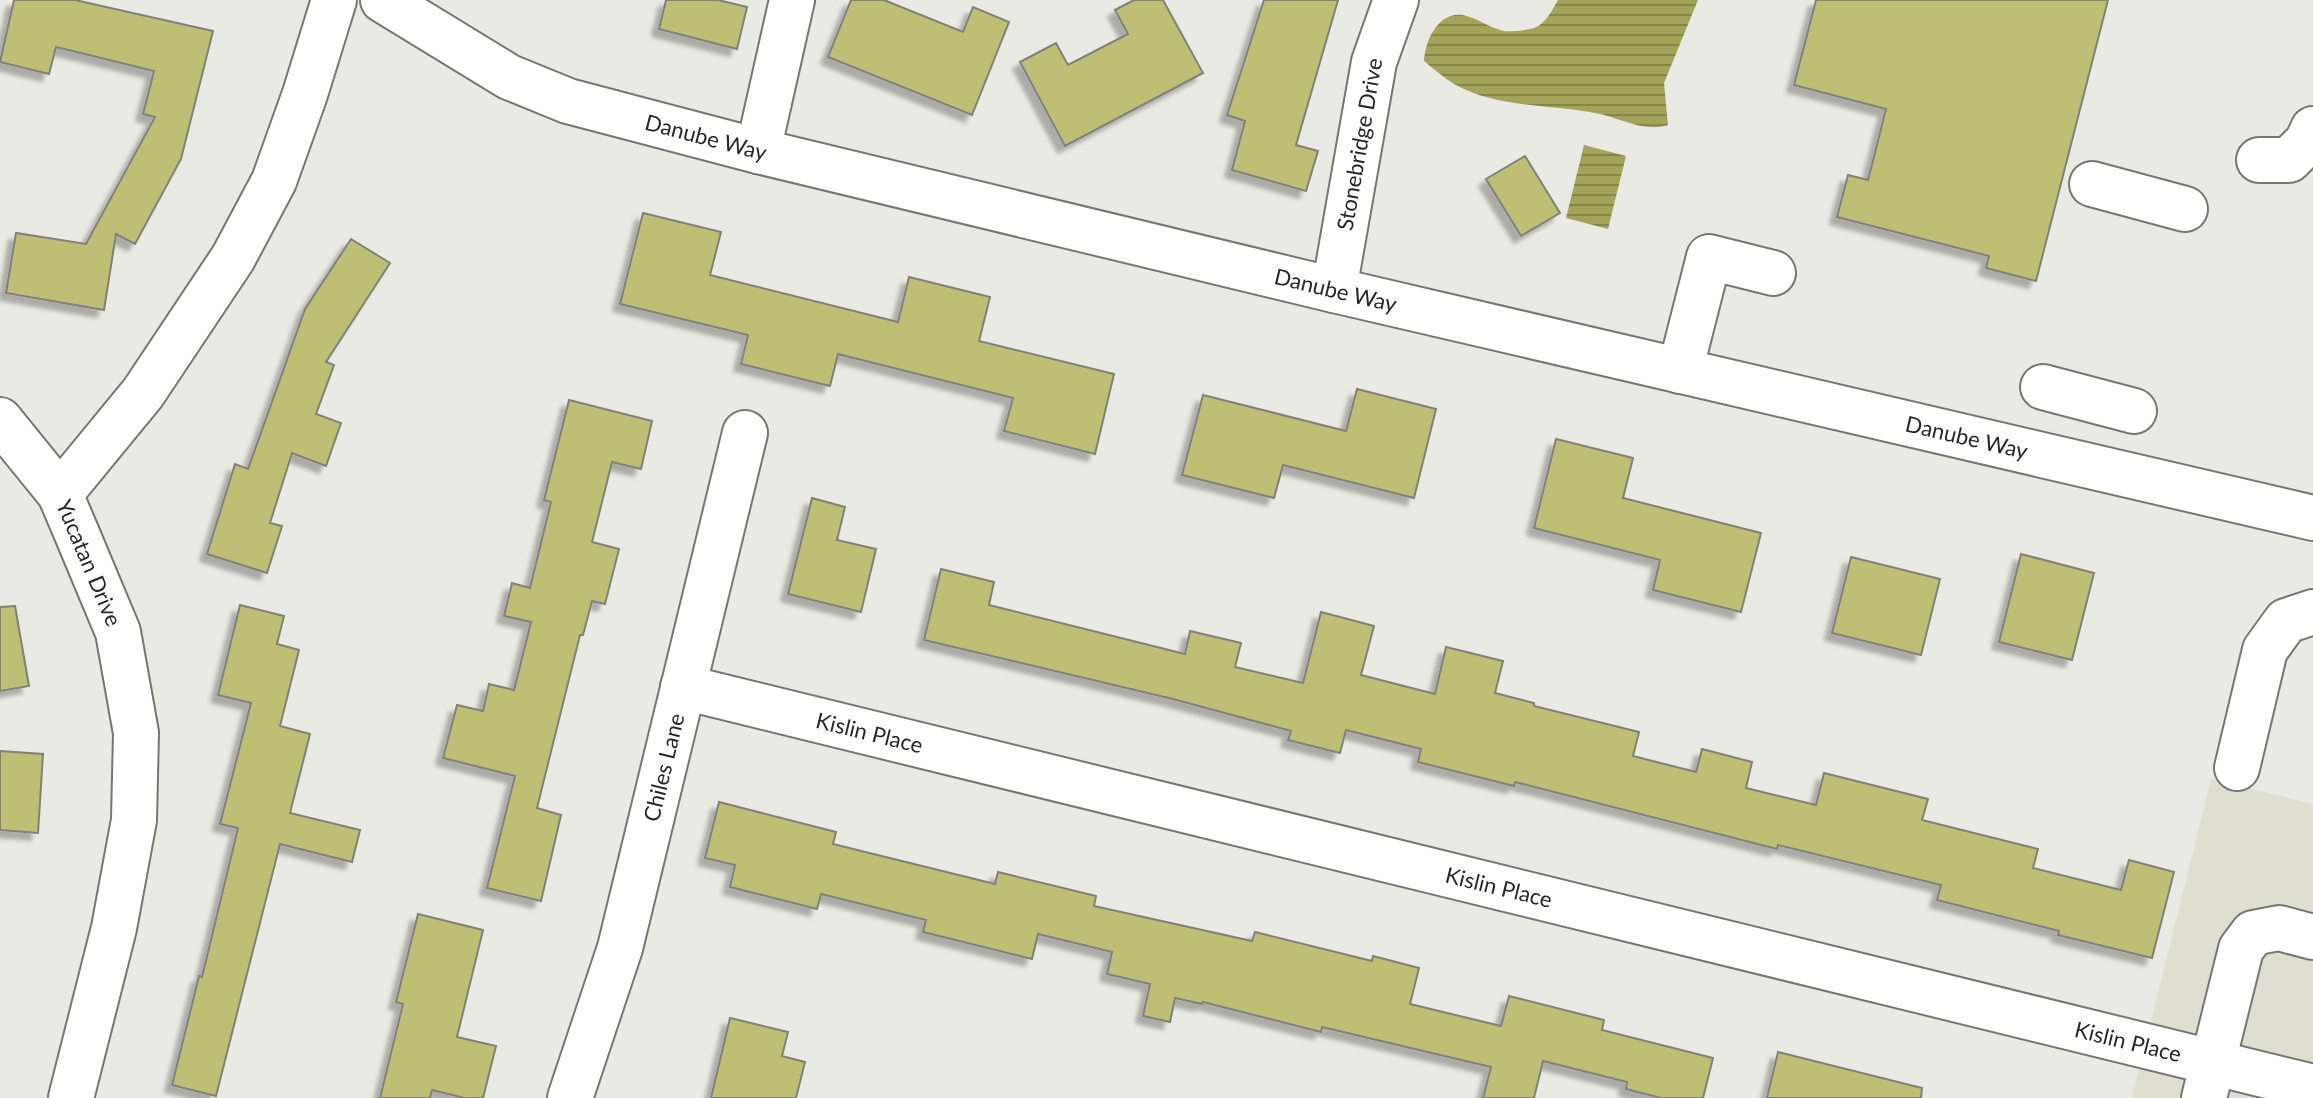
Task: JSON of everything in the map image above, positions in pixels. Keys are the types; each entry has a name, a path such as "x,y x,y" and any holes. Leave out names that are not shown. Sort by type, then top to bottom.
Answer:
{"street":[{"name":"Yucatan Drive","path":"71,1098 114,928 134,820 136,733 118,632 60,494 143,393 233,258 274,181 334,0"},
{"name":"Danube Way","path":"383,0 509,77 553,95 758,151 1334,290 2313,518"},
{"path":"758,151 792,0"},
{"name":"Stonebridge Drive","path":"1334,290 1374,62 1396,0"},
{"path":"2259,160 2289,160 2307,142 2313,129"},
{"path":"2092,184 2185,209"},
{"path":"1680,371 1709,257 1773,273"},
{"path":"2043,387 2134,411"},
{"path":"0,420 60,494"},
{"name":"Chiles Lane","path":"570,1098 620,948 745,433"},
{"path":"2237,768 2265,650 2286,621 2313,612"},
{"name":"Kislin Place","path":"683,687 2209,1080 2289,1088"},
{"path":"2209,1080 2241,949 2253,933 2279,928 2313,937"}],"shaded area":[{"path":"1558,0 1698,0 1664,83 1668,125 1640,126 1595,113 1487,97 1454,84 1424,61 1434,29 1446,18 1463,15 1504,31 1534,28 1548,16"},
{"path":"1584,145 1626,156 1608,229 1566,218"},
{"path":"2211,779 2313,804 2313,1098 2132,1098"}],"building":[{"path":"14,0 75,0 213,31 181,159 135,244 116,234 104,310 6,293 16,233 86,244 155,117 143,114 154,71 56,47 49,74 0,62"},
{"path":"666,0 718,0 747,7 737,49 659,29"},
{"path":"851,0 884,0 963,32 973,7 1009,22 972,115 828,57"},
{"path":"1134,0 1163,0 1203,73 1065,146 1020,62 1056,43 1068,65 1128,34 1115,10"},
{"path":"1264,0 1338,0 1296,145 1318,151 1306,191 1232,170 1245,121 1227,115"},
{"path":"1816,0 2108,0 2036,281 1986,268 1989,256 1837,217 1848,175 1868,180 1886,109 1794,85"},
{"path":"1525,156 1560,213 1521,236 1486,179"},
{"path":"643,213 721,232 710,275 898,322 909,277 990,297 979,341 1114,374 1095,454 1004,431 1013,398 838,354 830,386 741,364 748,335 620,304"},
{"path":"351,239 390,263 326,362 334,365 316,414 341,423 326,466 292,453 270,523 282,526 267,573 207,554 235,464 248,469 305,309"},
{"path":"1357,389 1436,409 1414,498 1283,465 1274,498 1182,475 1203,395 1346,431"},
{"path":"569,400 652,421 641,469 612,462 592,542 619,549 605,604 592,601 583,635 580,635 537,808 561,815 541,901 487,888 515,776 443,758 457,705 483,711 489,684 514,690 531,622 504,616 512,583 530,588 551,502 544,500"},
{"path":"1556,439 1633,458 1623,498 1761,533 1741,612 1653,590 1660,560 1534,528"},
{"path":"812,498 845,507 837,540 876,549 861,612 788,594"},
{"path":"2021,554 2094,573 2072,660 1999,642"},
{"path":"1851,557 1940,579 1921,655 1832,633"},
{"path":"941,569 994,582 989,605 1185,654 1190,631 1241,643 1235,667 1303,683 1321,612 1374,626 1361,675 1435,694 1446,647 1503,661 1495,693 1639,732 1633,756 1696,772 1702,749 1752,762 1746,788 1816,805 1824,773 1928,799 1922,820 2038,849 2033,868 2121,890 2129,860 2174,872 2152,958 1937,900 1941,885 1778,845 1777,849 1515,782 1514,786 1418,762 1421,749 1346,730 1340,753 1288,740 1291,731 1173,699 924,640"},
{"path":"240,605 284,616 277,644 299,650 280,726 310,734 290,813 360,830 352,862 280,844 216,1096 172,1085 238,828 220,824 251,703 218,695"},
{"path":"15,606 29,686 0,691 0,607"},
{"path":"0,751 43,754 38,833 0,830"},
{"path":"719,802 836,832 833,844 995,884 998,872 1096,896 1094,906 1252,941 1255,932 1372,961 1373,956 1419,968 1410,1004 1501,1026 1509,996 1604,1020 1602,1030 1713,1058 1703,1098 1661,1098 1626,1089 1627,1082 1543,1061 1534,1098 1483,1098 1491,1067 1322,1027 1321,1032 1203,1002 1175,998 1170,1022 1143,1016 1150,984 1107,974 1112,952 1038,934 1032,959 923,932 926,920 821,894 817,909 730,887 735,865 705,858"},
{"path":"418,914 483,930 457,1037 496,1046 483,1098 465,1098 432,1090 430,1098 380,1098 403,1004 396,1002"},
{"path":"730,1018 788,1032 782,1056 805,1062 796,1098 711,1098"},
{"path":"1778,1052 1922,1088 1921,1098 1767,1098"}]}
